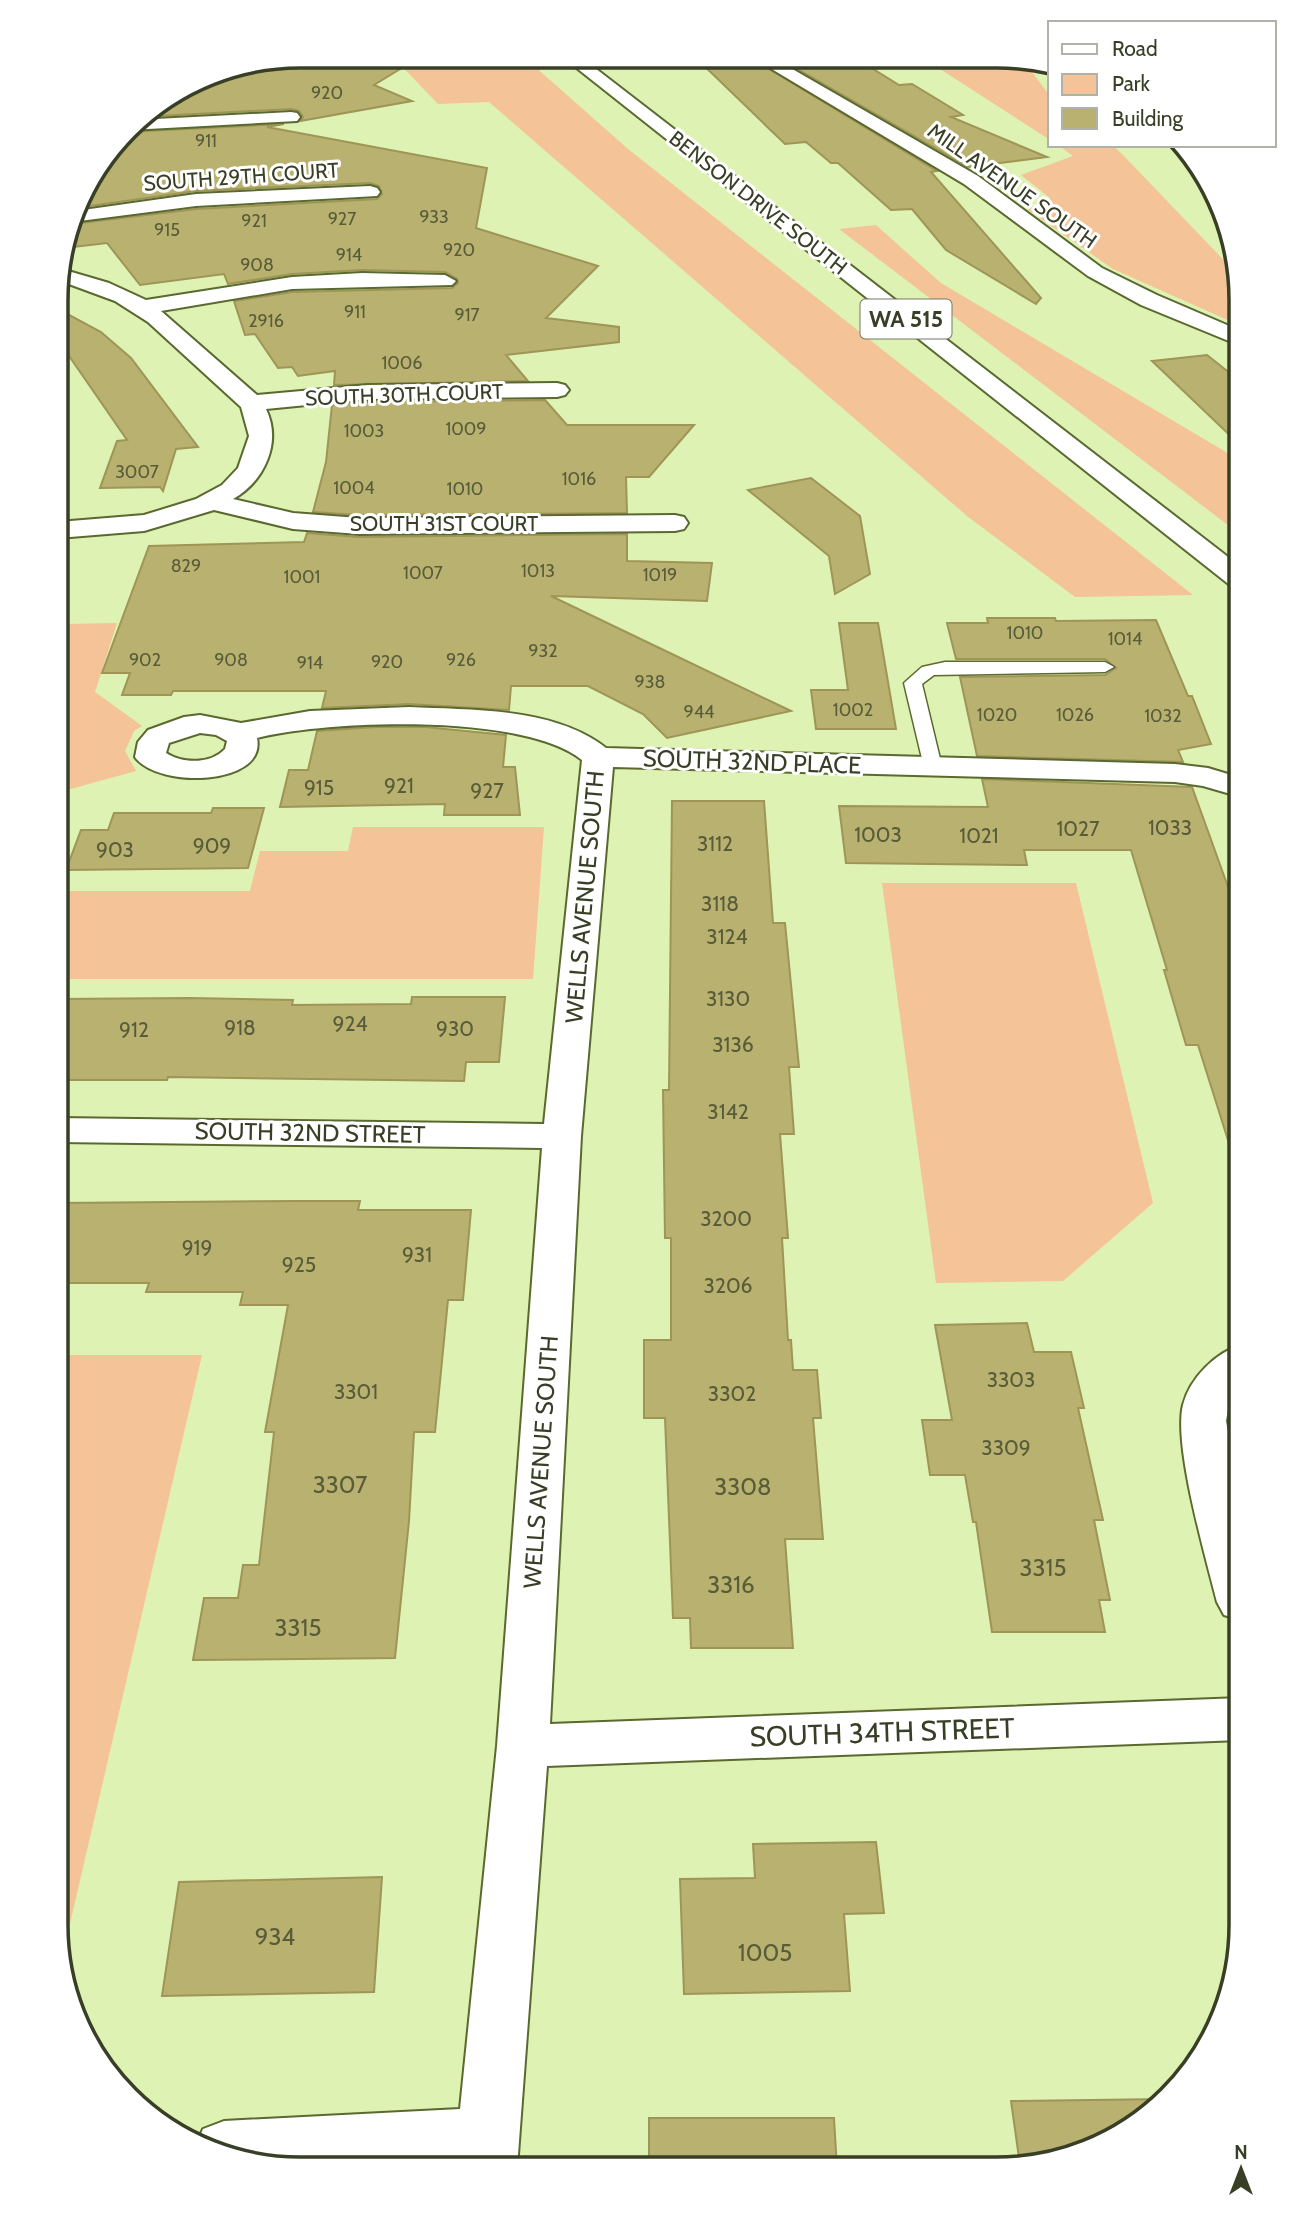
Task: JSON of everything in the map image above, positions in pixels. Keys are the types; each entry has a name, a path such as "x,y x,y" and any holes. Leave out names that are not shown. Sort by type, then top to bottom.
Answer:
{"street":[{"name":"MILL AVENUE SOUTH","path":"780,68 971,180 1095,272 1149,300 1229,334"},
{"name":"BENSON DRIVE SOUTH","path":"586,69 1229,571"},
{"path":"148,125 291,117"},
{"name":"SOUTH 29TH COURT","path":"85,216 196,200 370,192"},
{"path":"68,529 134,523 172,516 215,503 241,480 258,457 262,435 251,403 142,307 70,277"},
{"path":"142,307 292,283 362,279 445,281"},
{"name":"SOUTH 30TH COURT","path":"251,403 368,392 557,390"},
{"name":"SOUTH 31ST COURT","path":"215,503 293,521 359,526 675,523"},
{"path":"238,733 261,725 297,720 497,720 577,741 598,757"},
{"name":"SOUTH 32ND PLACE","path":"598,757 1175,774 1208,777 1229,784"},
{"name":"WELLS AVENUE SOUTH","path":"487,2152 523,1746 562,1136 598,757"},
{"name":"SOUTH 32ND STREET","path":"68,1130 562,1136"},
{"path":"1228,1370 1220,1377 1204,1408 1206,1447 1228,1545"},
{"name":"SOUTH 34TH STREET","path":"523,1746 1228,1719"},
{"path":"238,2148 487,2152"}],"lane":[{"path":"933,767 913,683 928,671 945,667 1105,667"}],"green space":[{"path":"939,68 997,68 1032,72 1048,93 1048,139"},
{"path":"404,69 537,69 628,149 1193,595 1075,597 967,516 489,102 438,104"},
{"path":"1061,147 1114,147 1225,262 1229,321 1113,269 1027,209 1050,198 1021,175 1073,156"},
{"path":"876,225 941,283 1229,454 1229,526 839,229"},
{"path":"117,623 95,692 142,726 134,731 125,751 136,771 68,790 68,624"},
{"path":"353,827 544,827 533,979 68,979 68,891 250,891 260,851 348,851"},
{"path":"882,883 1076,883 1153,1203 1063,1281 936,1283"},
{"path":"68,1355 202,1355 68,1931"}],"building":[{"path":"707,68 768,68 937,171 931,172 1041,298 1036,304 946,250 912,209 891,210 838,163 831,163 806,142 785,144"},
{"path":"796,68 872,68 899,85 912,84 963,115 951,117 1047,157 968,167"},
{"path":"285,69 401,69 374,85 412,101 300,121 303,117 299,111 291,109 159,116 184,99 226,81"},
{"path":"284,124 267,127 487,168 476,228 598,266 546,318 619,327 619,342 506,355 528,381 334,385 335,371 298,376 292,367 278,368 255,334 245,335 234,301 292,292 452,288 458,283 457,279 445,272 362,270 292,274 228,284 224,274 140,285 107,243 75,247 82,223 196,209 377,199 382,194 379,186 370,183 196,191 89,206 107,171 142,131"},
{"path":"68,314 101,332 131,358 198,447 176,449 163,491 160,487 100,488 117,441 127,440 68,354"},
{"path":"1207,355 1229,372 1229,434 1152,361"},
{"path":"545,400 567,425 694,425 649,477 626,477 627,513 359,515 313,512 326,462 332,405 368,402"},
{"path":"811,478 860,516 870,574 835,594 829,556 748,490"},
{"path":"307,533 359,537 627,534 627,561 712,563 707,601 551,596 791,711 667,738 643,714 588,686 511,686 509,710 409,704 322,708 326,691 173,691 171,695 122,695 130,673 102,673 149,546 304,542"},
{"path":"987,618 1055,618 1056,621 1156,620 1211,744 1178,750 1183,762 977,756 960,677 1105,675 1116,668 1105,659 956,659 947,623 988,623"},
{"path":"839,623 878,623 896,729 816,729 811,690 848,690"},
{"path":"425,727 506,735 503,767 515,767 520,815 444,815 445,804 280,807 289,770 308,770 317,731"},
{"path":"982,779 1192,787 1229,889 1228,1142 1198,1045 1186,1045 1131,850 1024,850 1027,865 846,863 839,806 988,807"},
{"path":"672,801 764,801 773,923 785,923 799,1067 789,1067 794,1134 780,1134 788,1238 782,1238 788,1340 791,1340 793,1370 817,1370 821,1418 813,1418 823,1539 785,1539 793,1648 691,1648 690,1618 673,1618 665,1418 644,1418 644,1340 671,1340 671,1238 665,1238 663,1090 669,1090"},
{"path":"213,808 264,808 248,868 68,870 81,830 108,830 114,813 211,813"},
{"path":"412,997 505,997 499,1062 466,1062 464,1081 168,1077 167,1080 68,1080 68,999 293,1000 292,1005 411,1004"},
{"path":"360,1201 358,1210 471,1210 463,1300 448,1300 435,1432 414,1432 409,1521 395,1658 193,1660 204,1598 238,1598 243,1565 259,1565 274,1432 265,1432 288,1305 240,1305 243,1292 146,1292 149,1283 68,1283 68,1203"},
{"path":"1027,1323 1034,1352 1071,1352 1084,1408 1078,1408 1103,1520 1094,1520 1110,1600 1099,1600 1105,1632 992,1632 976,1522 973,1522 965,1475 930,1475 922,1420 952,1420 935,1325"},
{"path":"876,1842 884,1913 844,1914 850,1991 684,1994 680,1879 755,1878 753,1844"},
{"path":"382,1877 374,1992 162,1996 179,1882"},
{"path":"1150,2099 1126,2118 1099,2133 1057,2149 1019,2156 1011,2101"},
{"path":"649,2118 834,2118 836,2157 649,2157"}]}
